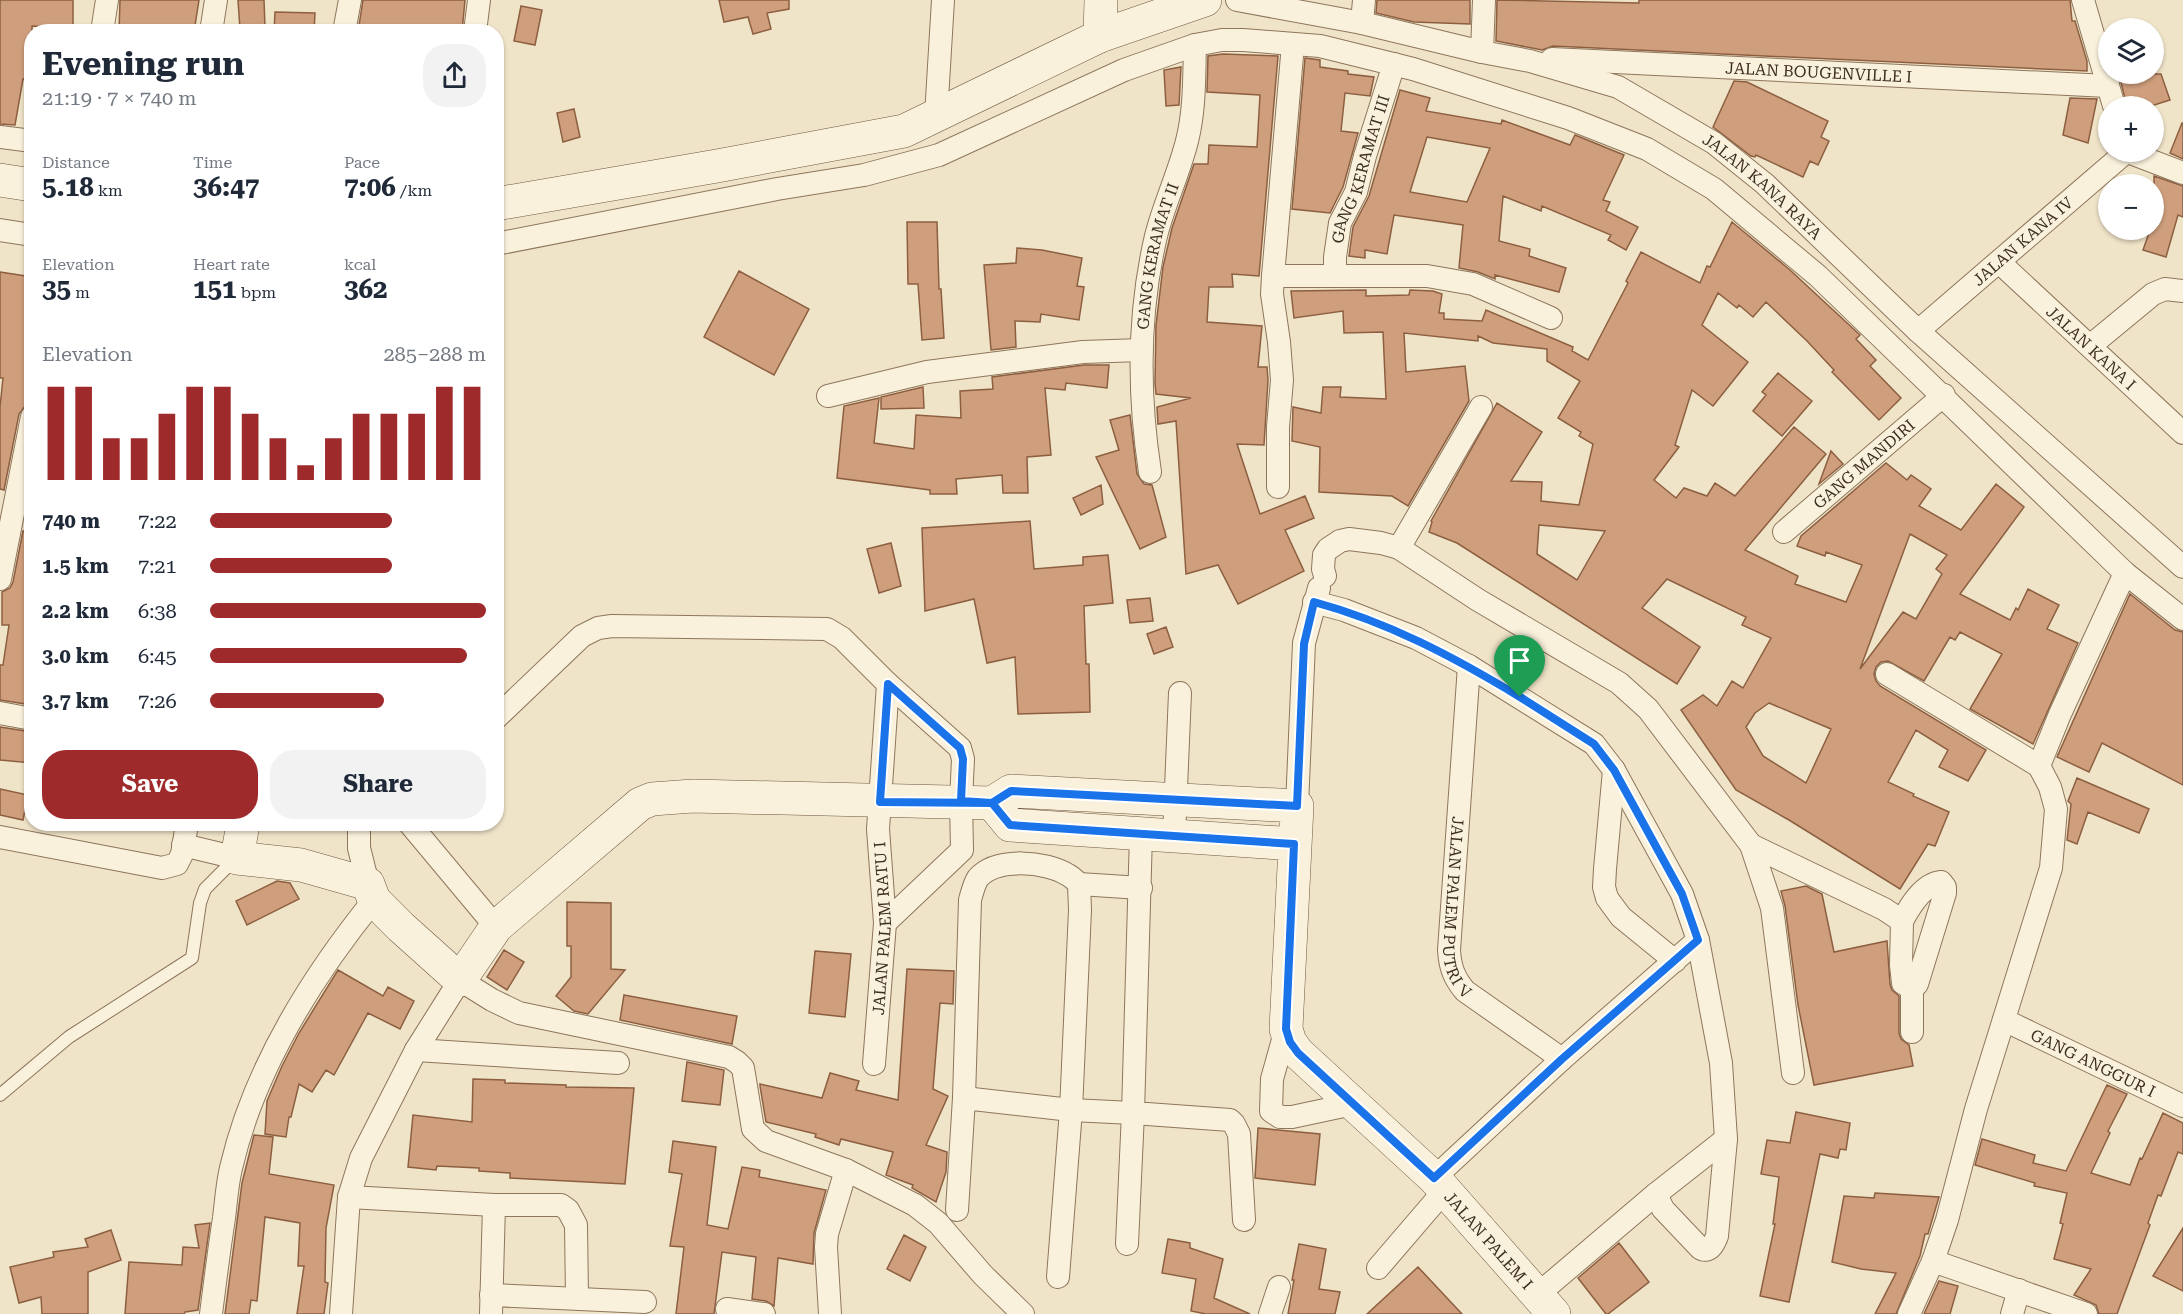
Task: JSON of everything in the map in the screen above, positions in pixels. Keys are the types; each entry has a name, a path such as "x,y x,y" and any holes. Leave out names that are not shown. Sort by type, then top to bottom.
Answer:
{"street":[{"path":"103,24 107,0"},
{"path":"212,24 216,0"},
{"path":"346,24 350,0"},
{"path":"476,24 480,0"},
{"path":"936,116 943,0"},
{"path":"1100,36 1101,0"},
{"path":"504,203 717,166 904,130 1100,36 1205,0"},
{"name":"JALAN KANA RAYA","path":"1237,0 1362,23 1482,52 1530,61 1618,87 1714,143 1765,184 1918,331 2183,567"},
{"path":"1362,23 1364,0"},
{"path":"1482,52 1484,0"},
{"path":"2083,0 2111,96"},
{"path":"504,242 777,189 864,175 939,155 1124,70 1194,45 1222,40 1320,46 1394,64 1568,118 1647,149 1714,189 1818,276 2125,573 2183,619"},
{"path":"1278,487 1278,427 1282,380 1280,342 1272,294 1293,44"},
{"name":"GANG KERAMAT II","path":"1150,472 1145,440 1141,350 1143,313 1156,235 1187,141 1194,105 1194,45"},
{"name":"JALAN BOUGENVILLE I","path":"1530,61 1556,59 2111,96"},
{"name":"GANG KERAMAT III","path":"1335,276 1340,223 1356,192 1394,64"},
{"path":"0,137 24,140"},
{"name":"JALAN KANA IV","path":"1918,331 2115,162"},
{"path":"2154,162 2183,173"},
{"path":"0,180 24,184"},
{"path":"0,230 24,234"},
{"name":"JALAN KANA I","path":"1999,262 2183,433"},
{"path":"1273,276 1427,276 1473,284 1551,318"},
{"path":"2090,346 2153,294 2174,290"},
{"path":"828,396 927,372 1083,352 1141,350"},
{"name":"GANG MANDIRI","path":"1784,532 1944,396"},
{"path":"1390,545 1481,407"},
{"path":"0,579 24,458"},
{"path":"1353,1104 1292,1117 1280,1117 1271,1111 1272,1079 1286,1029 1304,644 1319,588 1324,555 1333,545 1349,539 1390,545 1619,683 1648,709 1751,845 1772,908 1792,1073"},
{"path":"2040,766 2060,714 2125,573"},
{"path":"1319,588 1344,610 1416,638 1469,666 1594,744 1614,770 1682,894 1698,940 1721,1063 1726,1139 1717,1236 1714,1246 1708,1250 1700,1248 1663,1209 1656,1194"},
{"path":"504,710 582,636 598,628 612,626 827,629 842,638 888,684 960,748 976,802 962,850 885,923"},
{"name":"JALAN PALEM PUTRI V","path":"1469,666 1450,938 1450,967 1465,992 1562,1059"},
{"path":"1887,674 2040,766 2050,787 2056,809 2054,850 2046,890 1976,1109 1947,1220 1933,1261 1909,1314"},
{"name":"JALAN PALEM RATU I","path":"874,1064 885,923 878,829 888,684"},
{"path":"1174,836 1180,693"},
{"path":"0,713 24,718"},
{"path":"1614,770 1604,887 1607,898 1621,917 1675,961"},
{"path":"341,1314 349,1197 361,1158 416,1050 496,927 640,804 652,799 693,796 880,802 976,802 1011,791 1297,806"},
{"path":"1074,830 1076,794"},
{"path":"976,802 1010,825 1294,844"},
{"path":"237,858 242,831"},
{"path":"211,1314 230,1170 246,1113 260,1078 300,1004 346,934 352,882 359,848 359,831"},
{"path":"416,831 496,927"},
{"path":"0,837 162,868 177,864 185,834 237,858 301,865 352,882 460,980 492,1000 519,1013 729,1057 743,1068 753,1129 758,1135 766,1141 846,1170 915,1205 938,1223 983,1275 1023,1314"},
{"path":"1127,1244 1141,888 1141,834"},
{"path":"1751,845 1884,909 1902,921"},
{"path":"957,1210 964,1098 970,900 977,880 989,869 1005,863 1042,866 1068,874 1079,884 1141,888"},
{"path":"1912,989 1903,983 1900,965 1902,921 1909,907 1921,893 1935,882 1941,882 1945,887 1945,893 1917,984 1912,989 1912,1032"},
{"path":"1058,1277 1071,1110 1080,910 1079,884"},
{"path":"1378,1268 1439,1185 1562,1059 1698,940"},
{"name":"GANG ANGGUR I","path":"2004,1020 2183,1106"},
{"name":"JALAN PALEM I","path":"1286,1029 1290,1042 1298,1053 1439,1185 1542,1306"},
{"path":"416,1050 618,1063"},
{"path":"964,1098 1071,1110 1230,1120 1239,1134 1244,1220"},
{"path":"1542,1306 1656,1194 1726,1139"},
{"path":"831,1314 827,1234 846,1170"},
{"path":"349,1197 494,1205 561,1205 568,1210 576,1225 577,1297"},
{"path":"494,1205 491,1304 577,1297 645,1302"},
{"path":"1933,1261 2086,1314"},
{"path":"1270,1314 1279,1287"},
{"path":"2012,1314 2019,1290"},
{"path":"727,1309 764,1314"}],"lane":[{"path":"0,1095 69,1037 192,958 200,903 205,889 237,858"}],"building":[{"path":"0,0 73,0 73,24 24,24 24,79 15,125 0,124"},
{"path":"120,0 199,0 195,24 119,24"},
{"path":"238,0 264,0 265,24 240,24"},
{"path":"363,0 465,0 463,24 359,24"},
{"path":"719,0 789,0 789,9 767,13 771,29 753,34 748,17 724,22"},
{"path":"1377,0 1470,0 1470,24 1414,22 1376,13"},
{"path":"1497,0 1639,3 1639,0 2070,0 2072,21 2075,21 2087,61 2087,71 1553,46 1542,50 1496,41"},
{"path":"521,6 542,10 535,45 514,41"},
{"path":"275,12 315,13 314,24 274,24"},
{"path":"1223,54 1278,56 1259,276 1232,274 1233,287 1209,287 1207,322 1262,326 1258,367 1267,367 1268,380 1264,445 1237,444 1260,514 1305,496 1314,518 1285,530 1304,571 1238,604 1218,565 1186,574 1176,421 1158,424 1157,407 1191,398 1156,394 1155,383 1156,325 1163,267 1172,228 1194,164 1208,164 1209,145 1257,147 1260,95 1207,92 1208,56"},
{"path":"1305,58 1320,60 1320,67 1374,77 1370,96 1345,93 1341,131 1358,133 1343,187 1330,213 1292,209"},
{"path":"1181,67 1179,105 1166,106 1164,70"},
{"path":"1734,81 1747,82 1828,121 1821,137 1829,141 1818,165 1810,161 1803,177 1756,155 1751,156 1713,127"},
{"path":"2164,83 2170,100 2164,102 2164,96 2124,96 2121,84"},
{"path":"1400,90 1430,98 1426,111 1501,124 1502,120 1570,145 1575,135 1624,155 1603,200 1610,202 1606,211 1638,227 1626,250 1608,240 1611,235 1542,206 1541,211 1503,196 1499,241 1530,249 1529,256 1566,268 1559,292 1495,275 1495,279 1459,268 1463,225 1394,215 1387,254 1365,250 1365,258 1349,256 1353,227 1369,196","holes":["1427,137 1490,148 1467,202 1410,192"]},
{"path":"2070,98 2097,99 2088,143 2063,135"},
{"path":"574,109 580,137 563,142 557,113"},
{"path":"2183,123 2183,159 2170,153"},
{"path":"2164,179 2183,186 2183,217 2178,215 2166,257 2143,250 2146,240 2164,240"},
{"path":"907,222 937,222 939,289 941,289 944,338 922,340 918,284 908,284"},
{"path":"1732,222 1790,270 1860,335 1856,339 1876,360 1870,366 1901,398 1879,420 1832,372 1834,370 1807,341 1766,302 1753,317 1739,305 1737,308 1718,293 1702,325 1748,362 1713,406 1692,390 1675,445 1679,447 1654,480 1676,498 1684,488 1707,496 1715,483 1735,496 1794,427 1826,454 1745,550 1798,576 1795,584 1846,602 1862,565 1826,552 1825,556 1797,546 1801,536 1886,463 1907,480 1911,475 1931,489 1919,506 1961,530 1996,484 2024,507 1960,594 2010,620 2016,608 2018,610 2028,589 2059,605 2047,629 2078,643 2033,744 1970,709 2002,654 1960,632 1955,640 1950,637 1924,681 1888,661 1881,662 1876,667 1874,674 1880,686 1986,750 1968,781 1939,767 1948,750 1916,730 1888,782 1949,812 1935,846 1928,844 1900,889 1736,790 1681,710 1703,695 1717,706 1732,681 1743,688 1771,638 1742,625 1746,617 1667,579 1642,608 1700,647 1677,684 1457,543 1429,532 1431,521 1497,403 1542,432 1511,481 1542,482 1541,501 1579,505 1593,444 1579,436 1581,432 1558,418 1580,381 1547,361 1547,349 1493,343 1478,336 1478,341 1404,333 1406,372 1465,366 1469,401 1408,506 1392,496 1319,492 1320,447 1292,441 1293,407 1321,413 1323,387 1341,387 1340,397 1386,399 1383,332 1344,333 1343,311 1294,318 1291,291 1366,290 1366,296 1409,295 1410,290 1433,291 1442,294 1439,313 1444,313 1444,319 1482,321 1486,310 1573,347 1572,351 1588,360 1628,283 1626,281 1641,252 1700,283 1707,266 1710,267","holes":["1539,525 1605,531 1577,580 1537,554","1910,534 1947,555 1936,569 1942,574 1916,619 1903,612 1860,669","1769,703 1831,729 1806,783 1763,756 1746,727 1755,713"]},
{"path":"1017,248 1042,250 1082,258 1077,286 1084,287 1079,320 1041,314 1040,322 1015,321 1016,347 991,350 984,265 1016,263"},
{"path":"739,271 809,309 774,375 704,337"},
{"path":"0,272 24,276 24,408 19,414 4,490 0,489 0,407 3,378 0,378"},
{"path":"1084,365 1109,365 1107,388 1066,383 1065,390 1045,388 1051,455 1027,457 1028,493 1003,493 1002,475 956,479 957,494 930,494 930,490 837,478 844,406 879,398 874,443 914,449 916,415 961,418 960,391 993,389 992,377"},
{"path":"1778,373 1812,401 1782,436 1753,411 1766,395 1762,392"},
{"path":"923,387 924,408 881,409 881,397"},
{"path":"1130,415 1137,474 1144,484 1152,485 1166,537 1140,549 1096,457 1119,450 1110,420"},
{"path":"1831,451 1843,464 1819,484"},
{"path":"1101,485 1103,504 1081,515 1073,498"},
{"path":"1030,521 1034,569 1083,565 1083,557 1108,555 1113,603 1084,606 1090,712 1018,714 1015,657 987,663 974,599 925,611 922,528"},
{"path":"23,531 24,704 0,700 0,665 3,665 9,625 2,625 2,592 10,588"},
{"path":"891,543 901,586 879,593 867,549"},
{"path":"2130,594 2175,630 2183,632 2183,785 2102,743 2089,772 2057,757"},
{"path":"1150,598 1153,621 1130,623 1127,600"},
{"path":"1166,627 1173,647 1154,654 1147,634"},
{"path":"0,727 24,731 24,762 0,760"},
{"path":"2077,778 2149,809 2139,833 2088,812 2077,844 2067,840 2071,804 2068,801"},
{"path":"0,789 24,794 23,820 0,815"},
{"path":"277,881 290,883 299,899 247,925 236,901"},
{"path":"1806,886 1822,894 1834,952 1887,941 1890,984 1892,990 1899,996 1899,1033 1901,1039 1909,1045 1913,1066 1814,1085 1798,1005 1781,891"},
{"path":"567,902 611,903 611,969 625,970 588,1014 574,1011 556,996 571,977 571,946 567,946"},
{"path":"504,950 524,962 507,990 487,977"},
{"path":"815,951 851,954 845,1017 809,1013"},
{"path":"907,969 954,971 953,1004 940,1003 933,1089 948,1096 926,1145 947,1152 946,1172 936,1202 912,1188 913,1185 886,1175 893,1152 841,1139 839,1145 815,1137 816,1134 766,1122 760,1086 760,1084 822,1098 830,1073 859,1081 856,1090 898,1100"},
{"path":"338,970 383,996 388,987 414,1001 400,1029 368,1013 334,1075 326,1070 312,1092 299,1084 291,1117 289,1117 286,1137 265,1134 267,1101 282,1066 299,1033"},
{"path":"624,995 737,1016 732,1044 620,1020"},
{"path":"687,1062 724,1070 720,1105 682,1101"},
{"path":"473,1079 505,1080 505,1083 566,1085 566,1087 634,1088 625,1184 510,1178 510,1173 479,1171 479,1168 437,1166 436,1170 408,1167 413,1115 472,1122"},
{"path":"2107,1085 2127,1094 2108,1131 2110,1133 2091,1173 2130,1185 2140,1158 2142,1159 2163,1113 2183,1123 2183,1154 2178,1152 2161,1196 2158,1195 2148,1223 2150,1225 2117,1314 2099,1314 2096,1305 2074,1295 2091,1269 2054,1259 2063,1224 2060,1223 2067,1193 2034,1186 2035,1183 1975,1165 1982,1139 2035,1155 2033,1163 2066,1171"},
{"path":"1796,1112 1850,1123 1846,1150 1840,1149 1838,1158 1820,1154 1789,1302 1760,1296 1775,1224 1773,1224 1779,1177 1761,1174 1767,1140 1790,1143"},
{"path":"1258,1128 1320,1134 1315,1185 1255,1178"},
{"path":"254,1135 273,1137 269,1174 334,1185 326,1228 325,1282 328,1283 324,1314 297,1314 304,1266 298,1266 300,1223 265,1217 257,1301 251,1300 249,1314 225,1314 242,1183"},
{"path":"673,1141 716,1147 707,1225 728,1229 742,1167 760,1170 759,1177 826,1190 814,1233 813,1264 778,1258 774,1306 766,1301 752,1299 756,1257 722,1252 714,1314 676,1314 684,1247 670,1246 682,1174 669,1172"},
{"path":"1875,1193 1939,1197 1928,1234 1925,1234 1920,1256 1896,1314 1875,1314 1896,1273 1861,1269 1832,1262 1844,1196 1874,1198"},
{"path":"210,1223 198,1310 184,1314 125,1314 129,1262 182,1265 183,1247 199,1248 195,1225"},
{"path":"2183,1228 2183,1291 2153,1276"},
{"path":"111,1230 121,1260 88,1272 88,1314 42,1314 41,1297 19,1303 10,1267 54,1257 53,1252 88,1247 85,1239"},
{"path":"904,1235 926,1247 910,1281 887,1269"},
{"path":"1168,1239 1190,1243 1190,1248 1223,1259 1214,1298 1250,1314 1206,1314 1191,1311 1196,1279 1162,1273"},
{"path":"1619,1243 1649,1282 1606,1314 1578,1278"},
{"path":"1299,1244 1326,1249 1319,1289 1340,1292 1335,1314 1288,1314"},
{"path":"1418,1267 1462,1314 1367,1314"},
{"path":"1939,1281 1958,1286 1950,1314 1924,1314"}],"route":[{"path":"1520,697 1416,638 1344,610 1314,602 1304,644 1297,806 1011,791 992,803 880,802 888,684 960,748 963,759 961,801 992,803 1010,825 1294,844 1286,1029 1290,1042 1298,1053 1434,1178 1562,1059 1698,940 1682,894 1614,770 1594,744 1520,697"}]}
